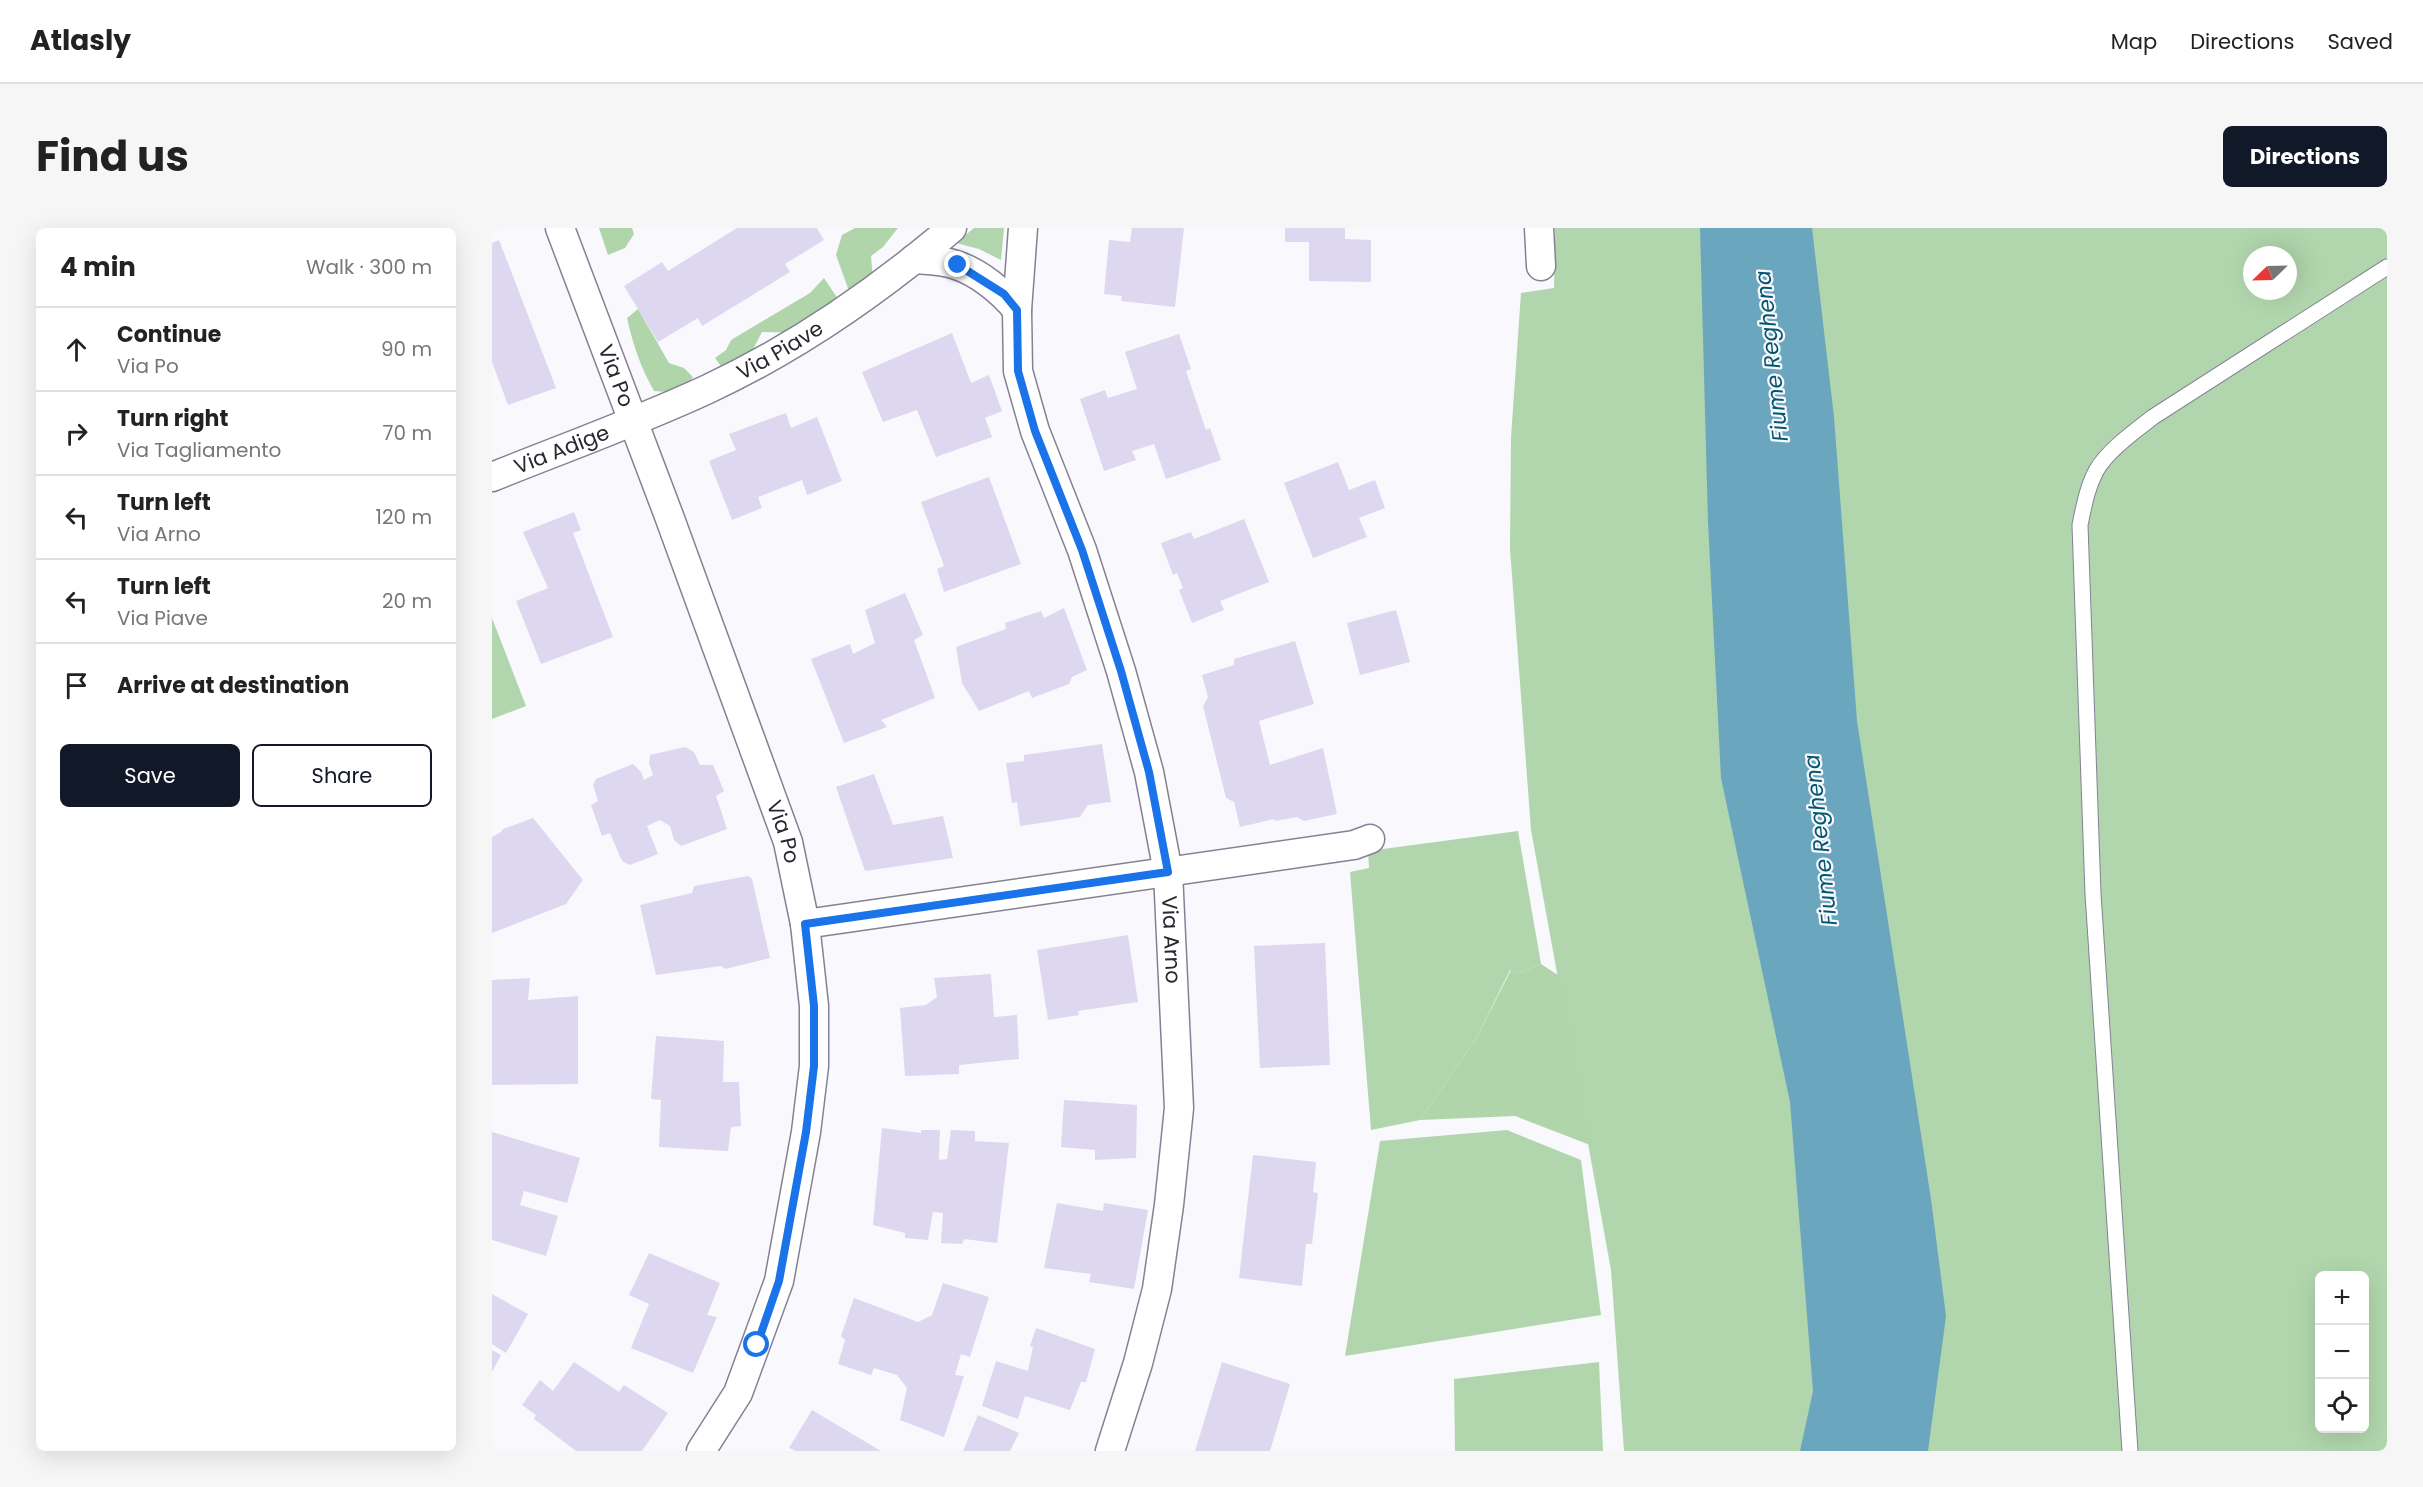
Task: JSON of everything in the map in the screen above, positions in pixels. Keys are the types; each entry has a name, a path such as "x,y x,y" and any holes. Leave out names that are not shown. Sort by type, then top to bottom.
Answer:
{"street":[{"name":"Via Po","path":"560,228 788,842 805,924 814,1006 814,1066 806,1132 779,1281 738,1393 701,1451"},
{"name":"Via Piave","path":"633,422 710,388 780,351 857,303 952,228"},
{"name":"Via Arno","path":"1023,228 1017,310 1018,371 1035,431 1082,550 1121,671 1149,772 1168,872 1179,1108 1157,1289 1138,1363 1110,1451"},
{"path":"1539,228 1541,266"},
{"path":"914,259 958,265 1004,294 1017,310"},
{"name":"Via Adige","path":"494,470 633,422"},
{"path":"805,924 1354,845 1370,838"}],"lane":[{"path":"2130,1451 2093,894 2080,525 2087,492 2097,469 2125,438 2153,417 2387,267"}],"green space":[{"path":"599,228 632,228 634,234 625,248 608,255"},
{"path":"855,228 898,228 883,247 871,256 873,281 849,291 836,255 842,235"},
{"path":"974,228 1004,228 1001,260 979,249 956,243"},
{"path":"1555,228 2387,228 2387,1451 1624,1451 1611,1270 1531,830 1510,549 1511,437 1521,293 1554,288"},
{"path":"824,278 838,299 808,333 762,332 745,365 728,376 715,358 726,350 731,340 810,293"},
{"path":"638,309 669,363 684,368 693,377 683,393 654,391 649,382 638,356 627,318"},
{"path":"492,618 526,706 492,719"},
{"path":"1518,831 1541,964 1520,973 1510,970 1476,1039 1420,1120 1371,1130 1350,872 1369,868 1368,851"},
{"path":"1541,964 1561,977 1590,1145 1515,1116 1420,1120 1476,1039 1511,970 1520,973"},
{"path":"1507,1130 1581,1160 1601,1315 1345,1356 1380,1141"},
{"path":"1599,1362 1603,1451 1455,1451 1454,1379"}],"water":[{"name":"Fiume Reghena","path":"1700,228 1812,228 1834,417 1857,721 1931,1199 1946,1316 1928,1451 1800,1451 1813,1391 1790,1102 1721,778 1708,522"}],"building":[{"path":"737,228 817,228 824,240 785,264 790,272 702,326 698,318 658,342 624,286 662,262 668,271"},
{"path":"1132,228 1184,228 1175,307 1121,301 1122,296 1104,294 1109,240 1130,242"},
{"path":"1285,228 1345,228 1345,239 1371,240 1371,282 1309,281 1309,242 1285,242"},
{"path":"499,240 556,388 508,405 492,362 492,243"},
{"path":"952,333 971,383 989,375 1002,411 985,418 992,437 936,457 917,410 883,422 862,372"},
{"path":"1179,334 1191,369 1186,371 1206,430 1210,428 1221,460 1166,479 1154,444 1132,451 1136,460 1104,471 1080,399 1105,390 1108,398 1137,389 1125,352"},
{"path":"786,413 791,428 817,417 842,481 807,495 802,480 758,497 762,508 732,520 709,461 736,450 729,434"},
{"path":"1338,462 1349,490 1375,480 1385,508 1359,518 1367,537 1313,558 1284,483"},
{"path":"989,477 1021,564 944,592 937,569 944,566 921,502"},
{"path":"574,512 581,530 573,533 613,637 541,664 516,601 548,588 523,532"},
{"path":"1244,519 1269,582 1220,601 1224,610 1192,623 1179,590 1183,588 1177,573 1173,575 1161,543 1191,532 1194,539"},
{"path":"905,593 923,635 914,640 935,698 881,720 887,727 844,743 811,659 850,644 853,654 875,643 865,610"},
{"path":"1064,608 1087,670 1072,677 1069,684 1032,698 1029,691 979,711 962,683 956,647 1006,629 1005,623 1041,611 1044,618"},
{"path":"1396,610 1410,662 1360,675 1347,623"},
{"path":"1295,641 1314,704 1259,721 1270,765 1323,748 1337,814 1304,821 1297,817 1275,821 1274,819 1240,827 1234,802 1226,798 1203,706 1208,697 1202,675 1234,665 1234,659"},
{"path":"1102,744 1111,802 1088,805 1080,817 1020,826 1017,802 1012,803 1006,763 1024,761 1024,755"},
{"path":"685,747 694,752 700,765 713,765 724,791 716,796 727,829 681,846 674,840 670,826 660,820 647,826 658,854 630,865 622,861 610,833 602,836 591,805 598,801 593,785 596,779 633,764 641,772 644,780 653,775 649,763 650,755"},
{"path":"874,774 893,825 943,816 953,858 865,871 836,787"},
{"path":"533,818 583,880 566,904 492,933 492,837 503,829"},
{"path":"748,876 752,879 770,958 725,969 721,966 656,975 640,905 692,893 694,886"},
{"path":"1128,935 1138,1002 1078,1011 1079,1015 1048,1020 1037,950"},
{"path":"1325,943 1330,1065 1260,1068 1254,946"},
{"path":"991,974 994,1017 1017,1015 1019,1059 959,1065 959,1074 905,1076 900,1008 926,1005 937,997 934,978"},
{"path":"530,978 528,1000 578,996 578,1084 492,1085 492,980"},
{"path":"656,1036 724,1041 723,1082 739,1082 741,1126 731,1127 728,1151 659,1147 661,1100 651,1099"},
{"path":"1064,1100 1137,1105 1136,1158 1095,1160 1095,1150 1061,1147"},
{"path":"882,1128 921,1133 921,1130 940,1130 939,1160 947,1159 951,1130 975,1131 975,1141 1009,1143 997,1243 964,1239 962,1244 941,1243 943,1213 933,1212 928,1240 905,1238 905,1233 873,1225"},
{"path":"492,1132 580,1158 567,1203 524,1191 520,1205 558,1216 546,1256 492,1240"},
{"path":"1253,1155 1316,1162 1313,1192 1318,1193 1312,1244 1306,1244 1302,1286 1239,1278"},
{"path":"1057,1203 1103,1211 1104,1203 1148,1210 1134,1289 1089,1282 1091,1274 1044,1268"},
{"path":"649,1253 720,1283 707,1315 717,1317 693,1373 631,1348 649,1304 629,1295"},
{"path":"943,1283 989,1297 970,1357 961,1354 955,1375 964,1376 944,1437 900,1420 907,1388 897,1375 874,1368 871,1375 838,1364 845,1340 841,1336 854,1298 918,1322 932,1315"},
{"path":"492,1294 528,1314 506,1353 492,1344"},
{"path":"1036,1328 1095,1349 1086,1382 1081,1382 1070,1410 1025,1396 1018,1419 982,1406 996,1361 1028,1371 1033,1347 1030,1346"},
{"path":"492,1350 501,1355 492,1372"},
{"path":"574,1362 619,1392 624,1385 668,1413 642,1451 576,1451 534,1419 536,1415 522,1405 540,1380 553,1391"},
{"path":"1222,1362 1290,1384 1270,1451 1195,1451"},
{"path":"812,1410 881,1451 796,1451 789,1448"},
{"path":"978,1415 1019,1433 1010,1451 963,1451"}],"route":[{"path":"757,1345 779,1281 806,1132 814,1066 814,1006 805,924 1168,872 1149,772 1121,671 1082,550 1035,431 1018,371 1017,310 1004,294 958,265"}]}
